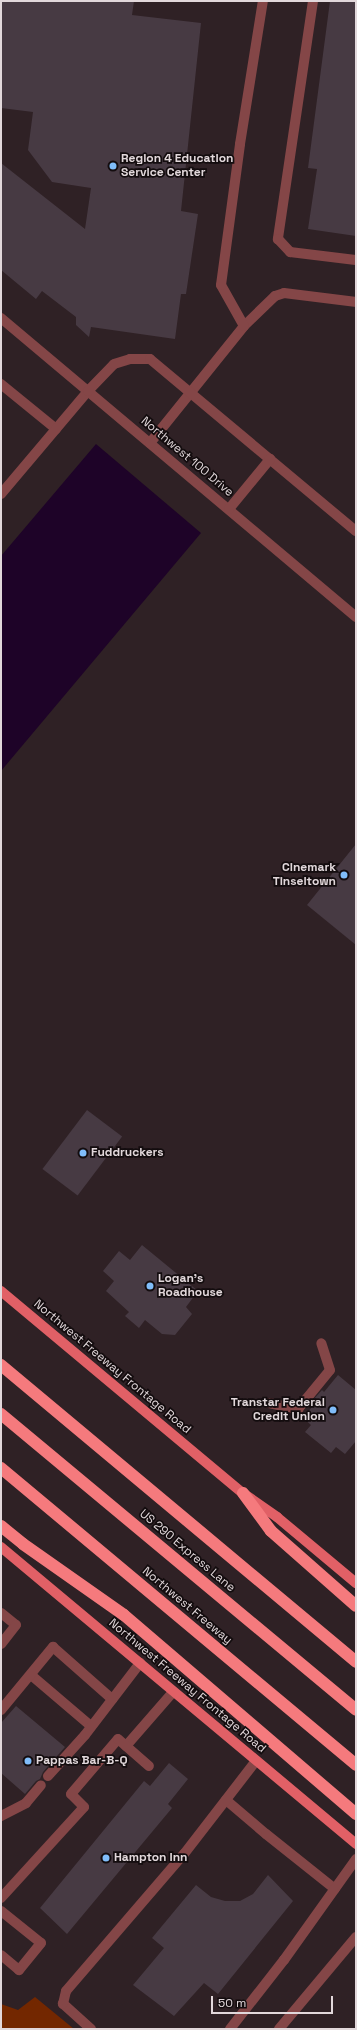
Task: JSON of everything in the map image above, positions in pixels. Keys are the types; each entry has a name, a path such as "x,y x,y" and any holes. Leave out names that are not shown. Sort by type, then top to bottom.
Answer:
{"highway":[{"path":"1,1365 356,1662"},
{"name":"US 290 Express Lane","path":"1,1414 356,1710"},
{"name":"Northwest Freeway","path":"1,1468 356,1765"},
{"path":"243,1493 271,1531 356,1606"},
{"path":"1,1526 23,1544 124,1615 356,1814"}],"main road":[{"name":"Northwest Freeway Frontage Road","path":"1,1291 243,1493 277,1517 356,1583"},
{"name":"Northwest Freeway Frontage Road","path":"1,1547 356,1844"}],"street":[{"path":"244,326 222,285 240,144 263,1"},
{"path":"313,1 278,239 290,252 356,260"},
{"path":"150,443 244,326 275,296 284,293 356,302"},
{"name":"Northwest 100 Drive","path":"1,318 356,616"},
{"path":"1,494 88,391 114,364 130,359 150,359 356,531"},
{"path":"1,384 56,429"},
{"path":"230,509 270,459"},
{"path":"269,1403 298,1409 330,1370 321,1343"},
{"path":"1,1613 16,1625 1,1644"},
{"path":"1,1710 54,1647 112,1699"},
{"path":"48,1776 85,1735 140,1663"},
{"path":"31,1675 92,1726"},
{"path":"126,1746 173,1692"},
{"path":"1,1898 84,1807 72,1794 118,1739 149,1766"},
{"path":"90,2029 63,2004 66,1991 184,1854 256,1761"},
{"path":"1,1816 26,1803 41,1785"},
{"path":"226,1800 335,1889"},
{"path":"230,2029 284,1960 356,1859"},
{"path":"1,1911 41,1943 19,1970 1,1955"},
{"path":"279,2029 356,1937"}],"shaded area":[{"path":"96,444 201,533 1,771 1,556"},
{"path":"35,1997 74,2029 1,2029 1,2004 18,2010"}],"building":[{"name":"Region 4 Education Service Center","path":"1,1 134,1 132,15 201,23 181,211 198,214 186,294 181,294 175,339 91,327 89,337 76,325 76,317 42,291 36,299 1,270 1,163 85,229 91,188 52,182 28,150 33,112 1,108"},
{"path":"330,1 356,1 356,236 308,229 317,169 308,168"},
{"name":"Cinemark Tinseltown","path":"356,844 356,945 307,905"},
{"name":"Fuddruckers","path":"87,1110 122,1136 78,1196 42,1169"},
{"name":"Logan's Roadhouse","path":"142,1245 198,1291 186,1307 192,1314 175,1335 162,1334 145,1320 139,1328 125,1316 129,1312 106,1291 114,1281 103,1271 119,1251 130,1260"},
{"name":"Transtar Federal Credit Union","path":"338,1375 356,1390 356,1441 345,1454 336,1447 331,1453 305,1432 311,1425 303,1418 316,1402 313,1400 322,1390 324,1392"},
{"name":"Pappas Bar-B-Q","path":"16,1706 65,1747 43,1772 40,1779 36,1781 25,1794 1,1773 1,1723"},
{"name":"Hampton Inn","path":"169,1763 188,1779 168,1804 172,1808 67,1934 40,1908 144,1781 150,1786"},
{"path":"268,1875 293,1901 218,1994 204,1983 174,2016 133,1985 164,1948 152,1938 196,1885 211,1897 225,1901 240,1901 253,1894"}],"place":[{"name":"Region 4 Education Service Center","path":"113,166"},
{"name":"Cinemark Tinseltown","path":"344,875"},
{"name":"Fuddruckers","path":"83,1153"},
{"name":"Logan's Roadhouse","path":"150,1286"},
{"name":"Transtar Federal Credit Union","path":"333,1410"},
{"name":"Pappas Bar-B-Q","path":"28,1761"},
{"name":"Hampton Inn","path":"106,1858"}]}
